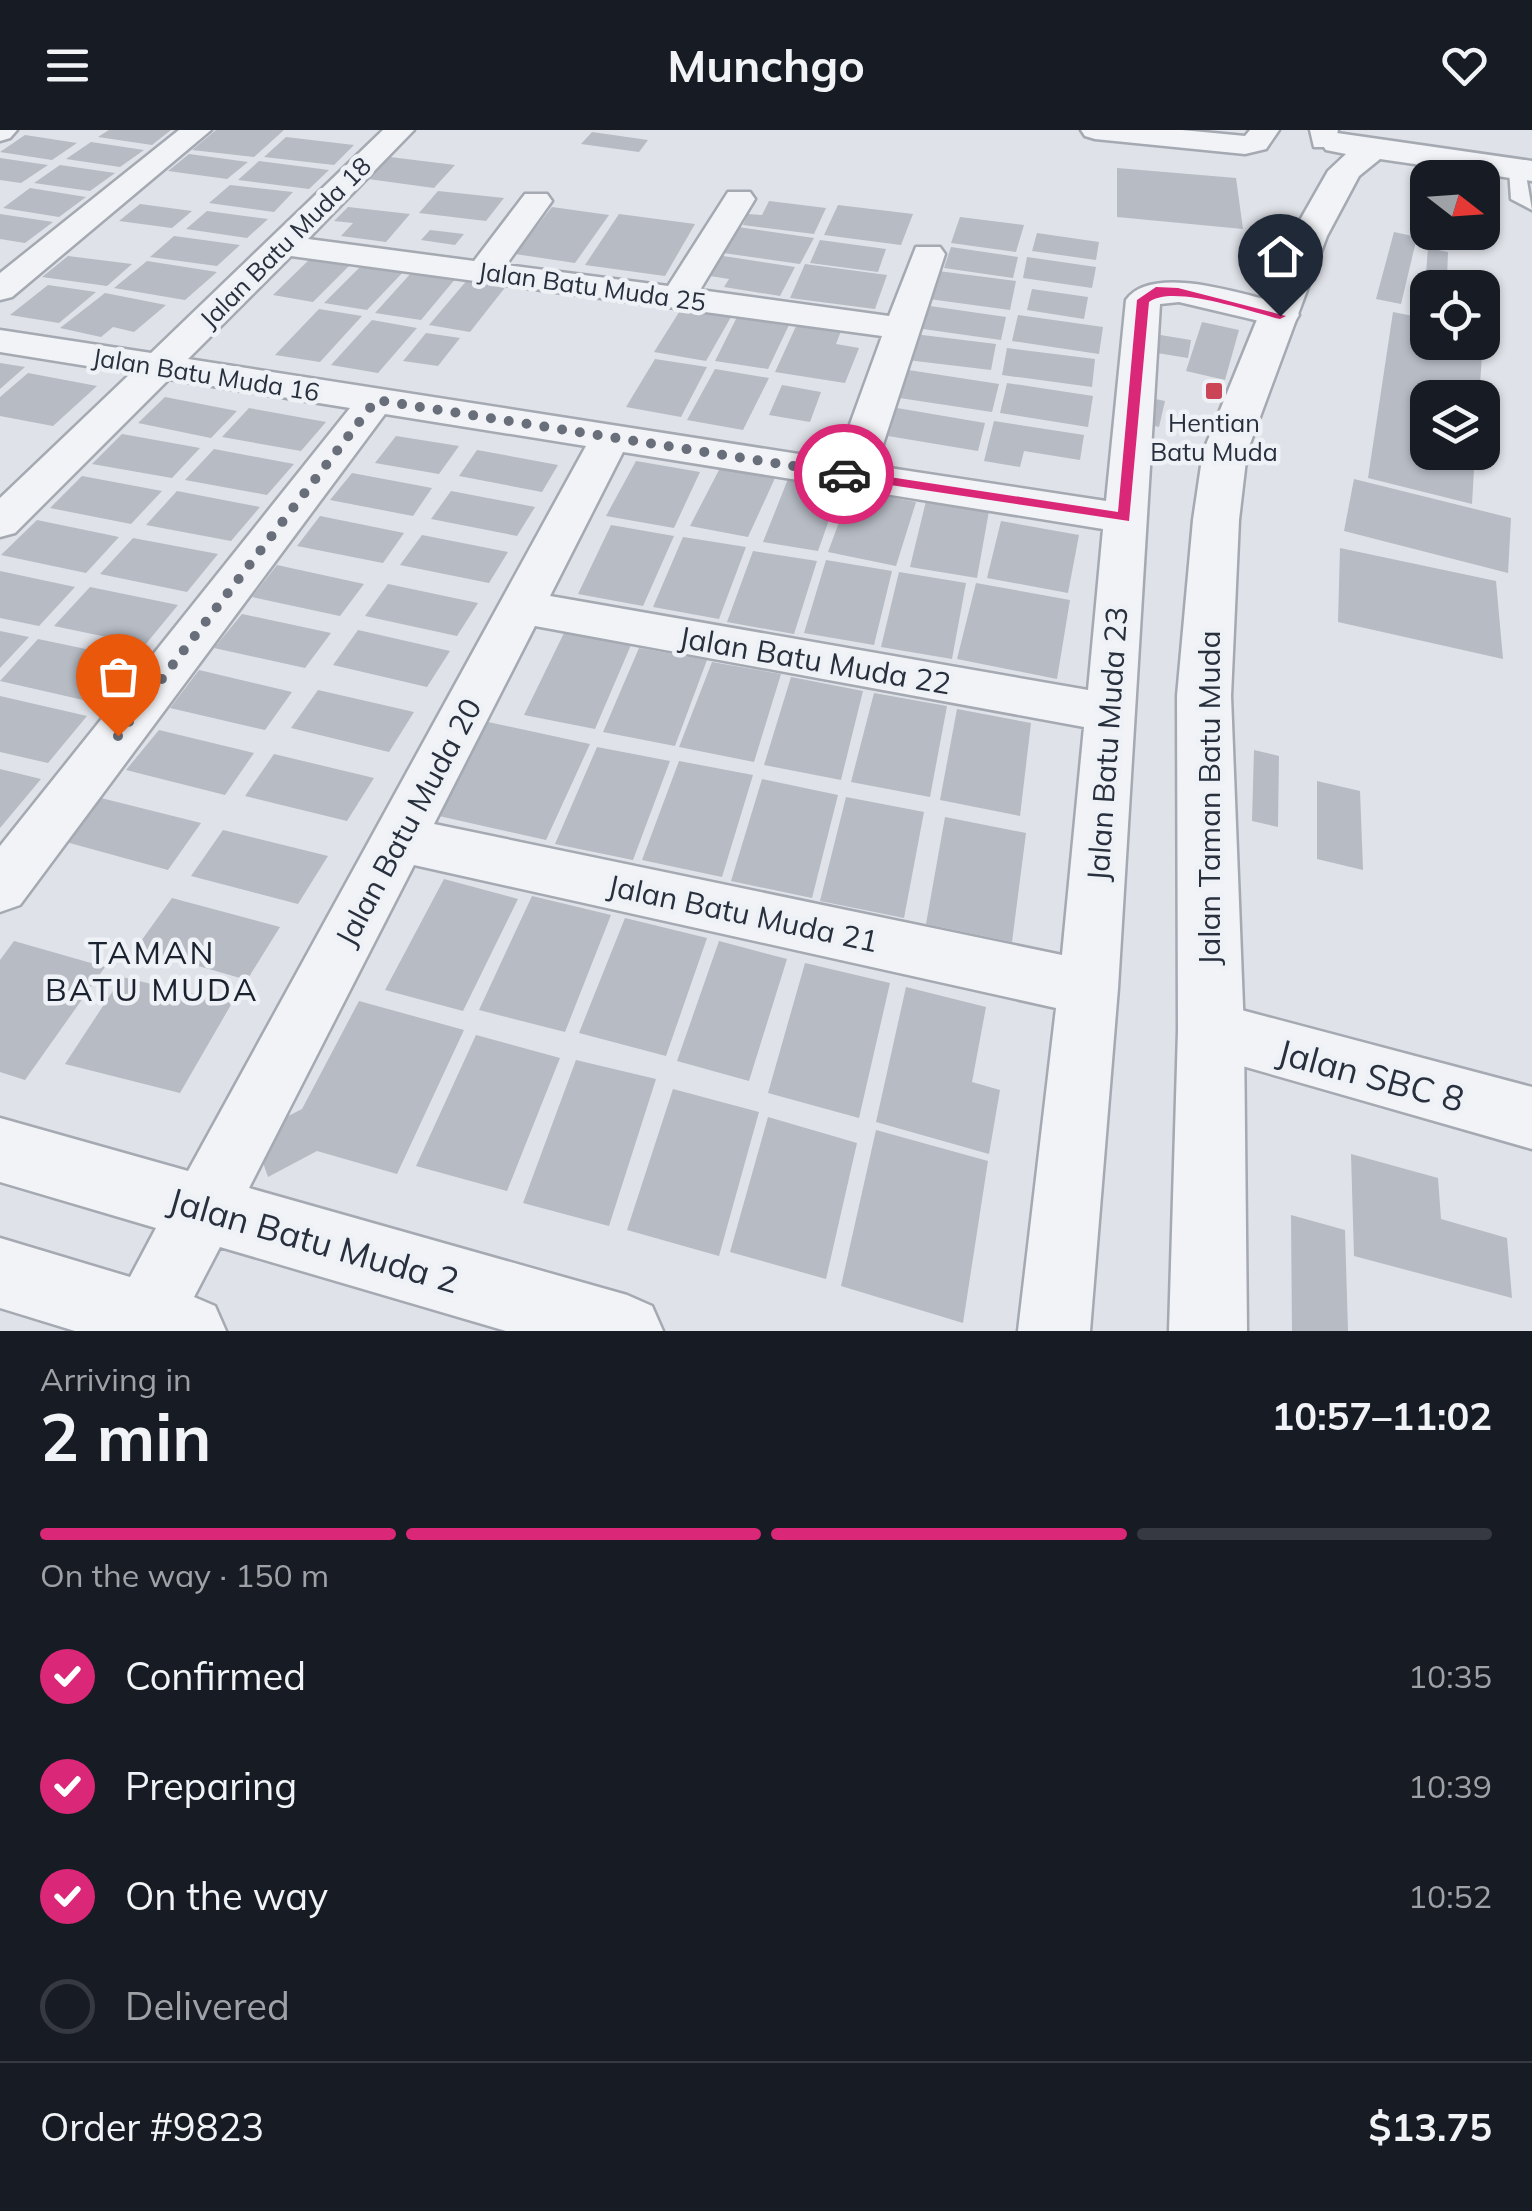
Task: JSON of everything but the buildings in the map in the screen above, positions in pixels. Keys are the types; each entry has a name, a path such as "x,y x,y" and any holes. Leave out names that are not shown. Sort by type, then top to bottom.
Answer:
{"street":[{"path":"0,290 198,130"},
{"name":"Jalan Batu Muda 18","path":"2,519 400,130"},
{"path":"1097,130 1245,145 1256,143 1265,132"},
{"path":"1348,144 1524,170"},
{"name":"Jalan Taman Batu Muda","path":"1208,1331 1211,1032 1204,696 1216,520 1226,452 1348,144"},
{"path":"678,298 739,198"},
{"path":"484,271 536,201"},
{"name":"Jalan Batu Muda 25","path":"282,245 902,328"},
{"path":"852,475 928,254"},
{"name":"Jalan Batu Muda 23","path":"1054,1331 1088,988 1143,300 1156,290 1178,292 1280,316"},
{"name":"Jalan Batu Muda 16","path":"0,341 1124,518"},
{"path":"0,888 376,400"},
{"name":"Jalan Batu Muda 20","path":"158,1327 205,1208 611,437"},
{"name":"Jalan Batu Muda 22","path":"522,606 1109,712"},
{"name":"Jalan Batu Muda 21","path":"399,839 1088,988"},
{"name":"Jalan SBC 8","path":"1211,1032 1532,1118"},
{"name":"Jalan Batu Muda 2","path":"0,1150 627,1331"},
{"path":"0,1273 158,1327"}],"lane":[{"path":"1524,170 1519,200 1532,206"}],"way so far":[{"path":"118,736 376,400 844,474"}],"place":[{"name":"Hentian Batu Muda","path":"1214,391"}],"district":[{"name":"TAMAN BATU MUDA","path":"152,970"}],"route":[{"path":"844,474 1124,518 1143,300 1156,290 1178,292 1280,316"}]}
